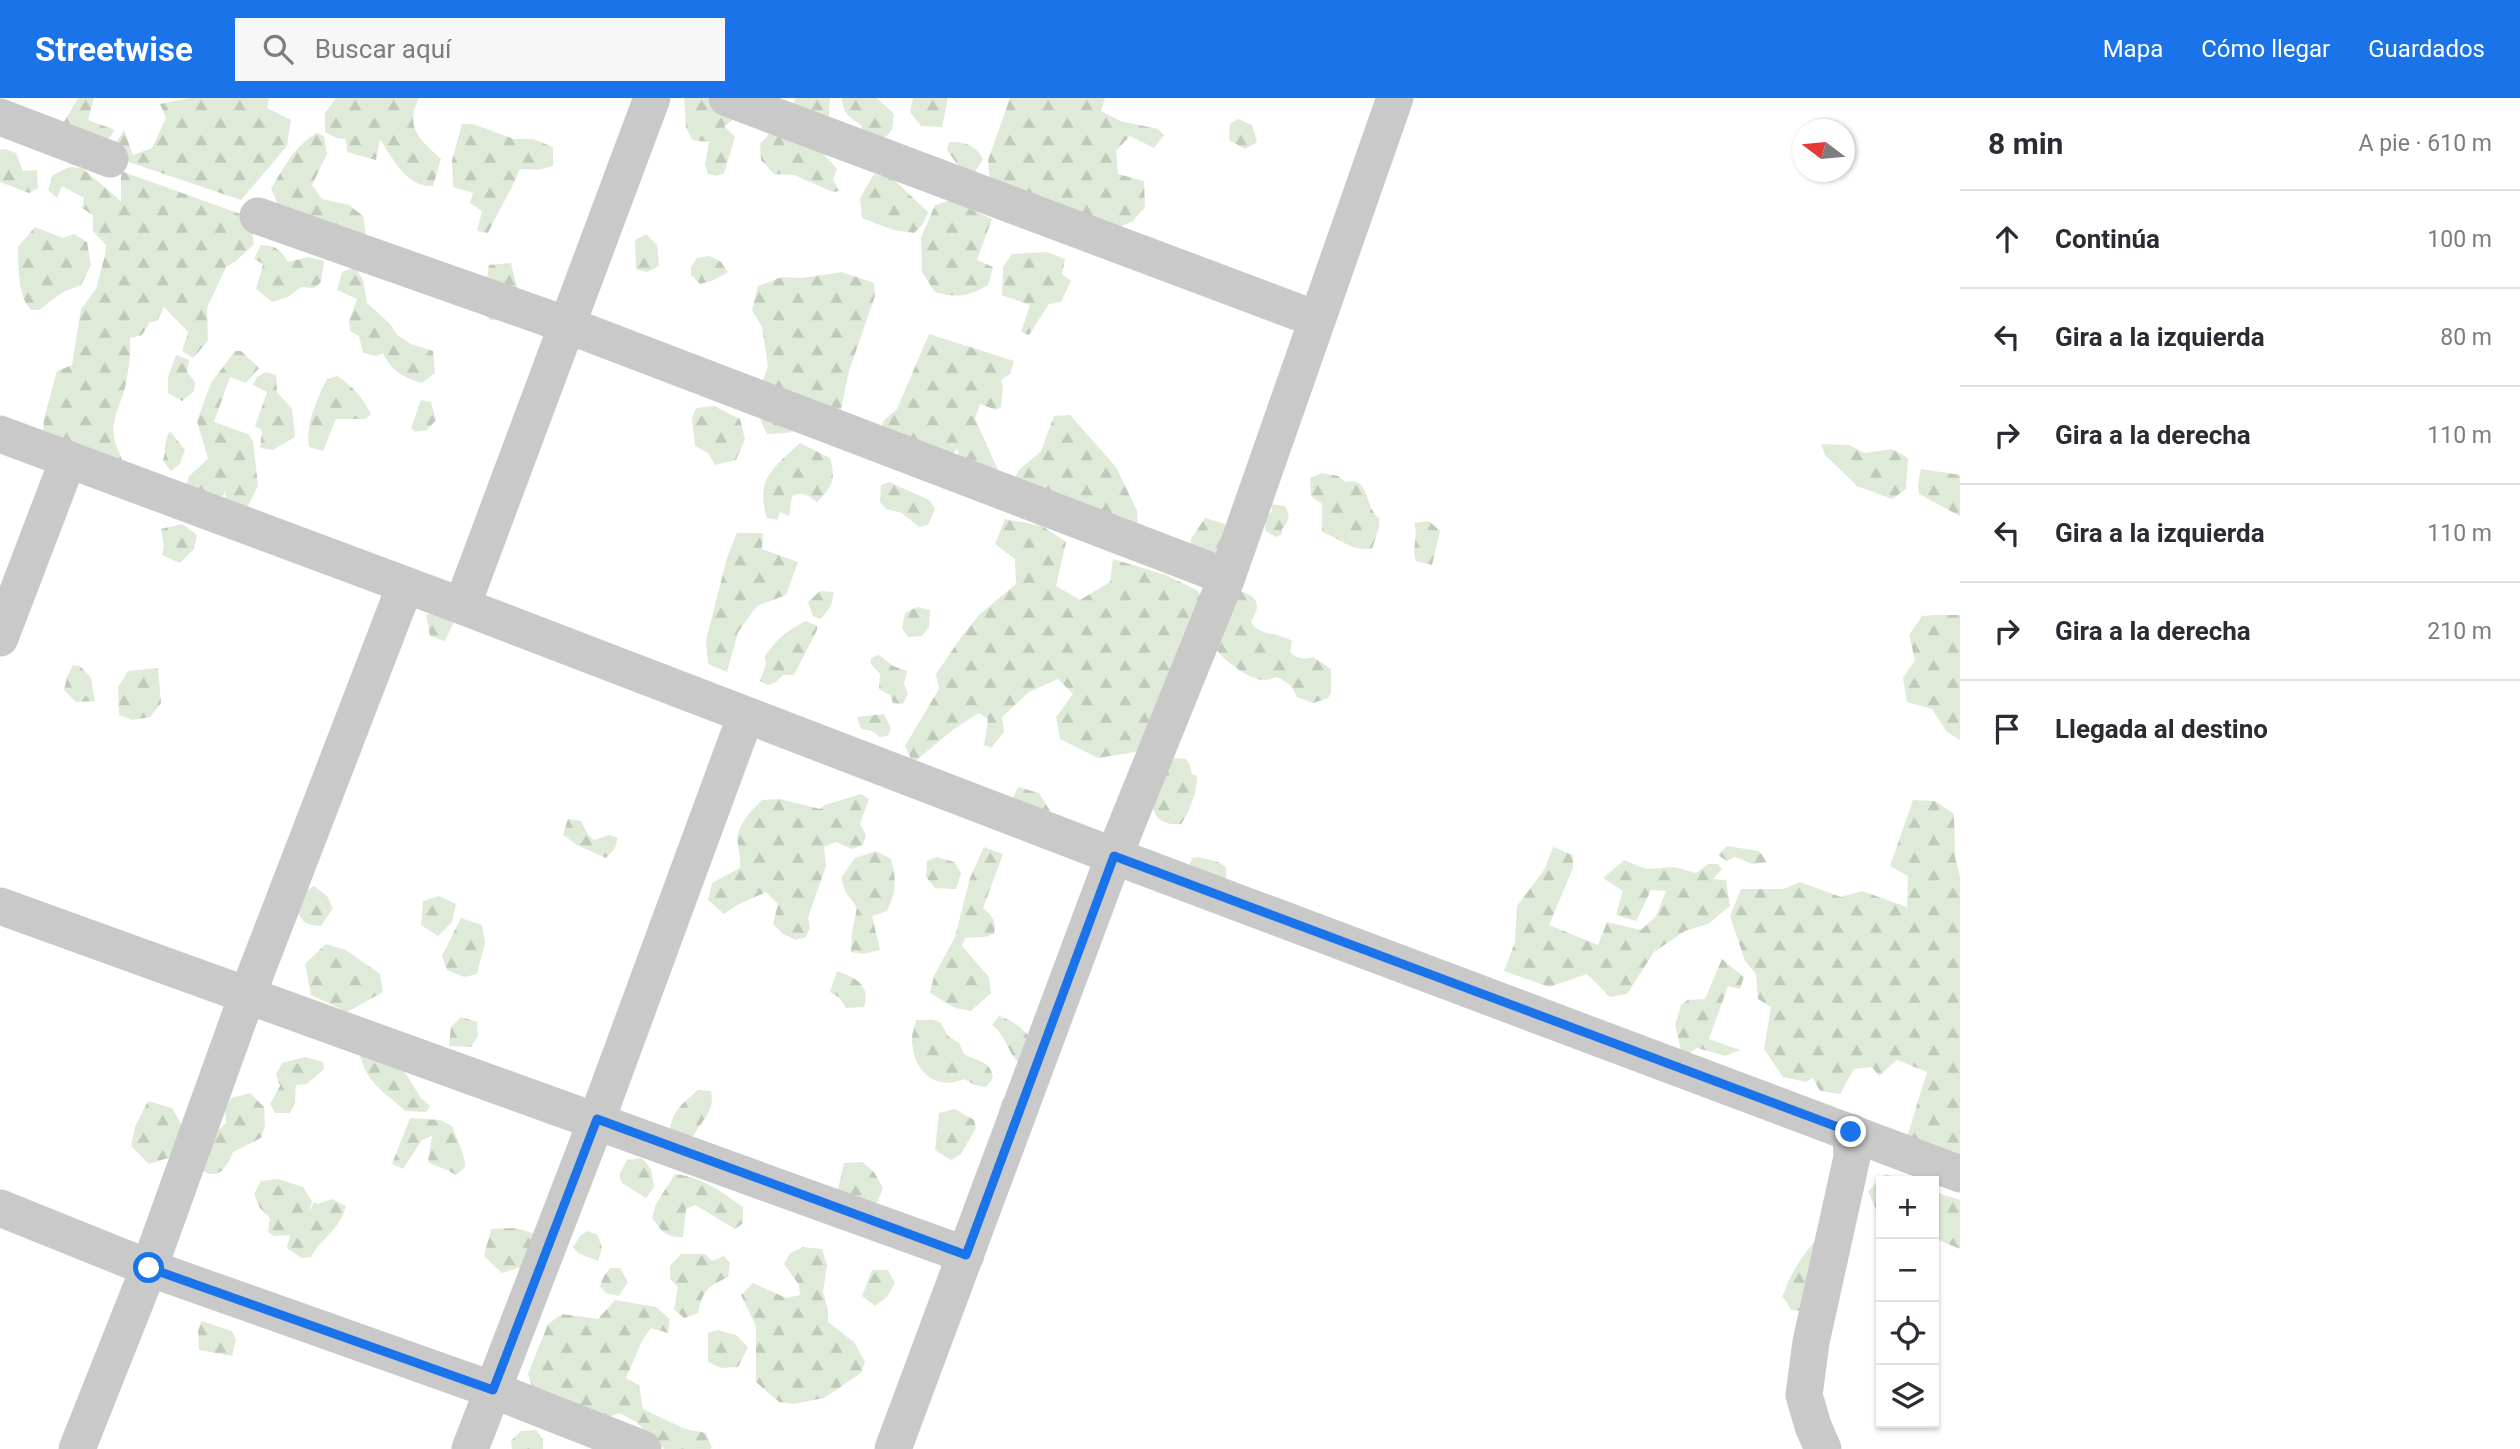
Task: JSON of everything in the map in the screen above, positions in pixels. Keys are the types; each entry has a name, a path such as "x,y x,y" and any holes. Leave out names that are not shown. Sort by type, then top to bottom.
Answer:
{"street":[{"path":"462,606 652,98"},
{"path":"727,98 1316,319"},
{"path":"893,1449 1114,856 1227,578 1395,98"},
{"path":"0,117 110,159"},
{"path":"258,216 567,325 1227,578"},
{"path":"0,434 462,606 1114,856 1960,1174"},
{"path":"0,638 68,460"},
{"path":"77,1449 149,1268 247,996 405,586"},
{"path":"470,1449 597,1119 746,715"},
{"path":"0,906 597,1119 966,1255"},
{"path":"1823,1449 1812,1426 1804,1395 1811,1342 1852,1157 1851,1132"},
{"path":"0,1208 149,1268 493,1390 643,1449"}],"green space":[{"path":"78,98 94,98 88,120 115,130 100,150 61,127"},
{"path":"191,98 265,98 269,99 267,108 291,120 287,146 241,200 117,158 114,146 124,130 133,155 152,148 166,118 160,104"},
{"path":"336,98 419,98 413,117 416,132 441,159 433,186 415,182 408,177 395,163 380,139 376,160 347,152 346,139 325,132 325,113"},
{"path":"684,98 744,98 736,118 724,126 735,137 724,173 717,176 708,174 705,164 709,142 692,140 686,127"},
{"path":"796,98 830,98 828,132 823,153 837,169 833,179 839,191 833,192 794,175 774,174 761,160 760,144 791,108"},
{"path":"842,98 877,98 894,114 892,130 880,143 864,137 861,125 845,111"},
{"path":"913,98 948,98 942,127 921,126 910,112"},
{"path":"1010,98 1105,98 1101,111 1120,121 1158,129 1164,135 1154,148 1130,136 1116,151 1118,174 1144,181 1145,207 1133,221 1117,228 990,180 988,160"},
{"path":"1238,119 1252,125 1257,142 1245,149 1229,140 1230,124"},
{"path":"462,124 473,124 514,139 533,139 553,147 553,166 538,170 520,169 488,233 477,231 482,211 470,203 473,193 453,187 452,160"},
{"path":"317,133 324,136 327,154 312,185 322,199 349,205 363,216 366,235 282,213 271,189 296,151"},
{"path":"949,142 965,143 977,150 983,159 975,172 960,168 947,150"},
{"path":"0,150 16,153 23,171 37,170 38,188 29,193 0,182"},
{"path":"69,167 82,168 121,201 121,171 249,217 254,244 226,267 207,308 208,341 193,358 182,351 188,332 164,307 157,321 150,322 142,335 130,338 127,377 113,431 124,465 42,452 44,419 57,371 72,365 81,309 96,289 106,245 93,231 93,215 82,208 84,198 62,186 57,198 48,190 53,175"},
{"path":"874,174 893,179 928,212 923,224 914,233 893,230 862,218 860,198"},
{"path":"951,200 992,219 977,260 993,267 988,285 962,295 935,292 922,272 921,238 935,205"},
{"path":"35,227 63,238 74,234 87,242 91,265 81,285 63,292 39,310 31,310 21,289 18,247"},
{"path":"646,234 657,245 659,266 647,272 636,269 635,240"},
{"path":"261,245 277,249 288,262 308,257 324,261 321,282 314,288 301,287 288,297 272,302 256,289 263,264 254,259"},
{"path":"1047,252 1065,259 1062,274 1071,281 1061,302 1049,304 1029,335 1021,332 1030,305 1002,295 1003,267 1012,254"},
{"path":"709,256 720,261 728,272 700,284 691,275 691,267 697,258"},
{"path":"511,263 519,295 508,321 490,320 482,312 489,265"},
{"path":"355,267 363,280 367,303 390,324 397,335 411,344 433,351 435,373 422,383 399,373 383,353 377,356 363,353 359,336 350,331 349,321 357,299 337,290 342,272"},
{"path":"842,272 874,283 875,296 849,371 839,419 787,433 767,434 761,421 759,391 768,366 762,327 752,310 758,286 782,277 802,278"},
{"path":"929,334 1014,361 1010,374 1001,380 1001,407 996,410 980,404 975,419 999,472 963,473 957,448 949,463 880,439 883,421 897,409"},
{"path":"235,351 241,351 259,368 246,383 230,377 214,422 248,434 253,441 258,486 244,514 223,514 226,491 222,497 184,491 189,476 208,459 197,421 211,383"},
{"path":"176,355 189,360 187,372 195,382 194,391 182,401 168,393 168,377"},
{"path":"266,372 276,375 277,392 292,409 295,437 273,450 260,448 262,430 255,426 267,392 253,385 257,377"},
{"path":"337,376 357,392 371,414 366,419 336,419 323,451 309,447 310,421 316,404 327,379"},
{"path":"421,400 431,402 436,420 427,430 415,432 411,428"},
{"path":"714,406 740,419 745,439 736,460 715,465 708,453 695,446 692,418 696,408"},
{"path":"1070,415 1116,467 1137,511 1138,539 1013,481 1019,470 1041,451 1054,416"},
{"path":"170,431 185,450 180,464 171,471 163,461"},
{"path":"800,443 830,458 832,482 817,502 805,495 795,495 792,497 789,516 780,512 777,520 767,518 763,493 765,484 775,467"},
{"path":"1821,444 1849,445 1865,453 1892,449 1908,458 1906,489 1892,499 1857,486 1825,455"},
{"path":"1921,469 1960,475 1960,516 1919,494"},
{"path":"1322,473 1338,476 1345,482 1353,481 1363,488 1379,518 1372,549 1351,546 1322,532 1322,504 1311,496 1310,478"},
{"path":"889,482 929,500 935,509 928,525 919,527 902,513 886,509 880,502 881,485"},
{"path":"1271,504 1285,506 1289,516 1282,534 1276,537 1265,531 1266,517 1272,511"},
{"path":"1205,518 1225,524 1233,542 1233,560 1190,550 1191,539"},
{"path":"1005,519 1042,526 1066,542 1056,586 1080,600 1110,582 1113,559 1166,575 1198,591 1209,618 1142,751 1098,758 1060,739 1056,717 1073,694 1058,679 1029,692 1002,717 1004,732 991,748 984,745 988,719 979,713 954,729 913,763 905,746 939,689 936,674 980,614 1016,584 1015,559 995,544"},
{"path":"1429,521 1440,531 1432,565 1416,561 1414,552 1414,523"},
{"path":"182,524 197,535 194,549 180,563 162,555 164,546 161,529"},
{"path":"737,533 763,533 762,549 798,562 786,595 757,606 738,632 727,672 708,664 706,640 727,558"},
{"path":"1238,590 1250,595 1256,602 1251,622 1255,627 1292,641 1290,652 1295,656 1304,659 1313,657 1331,669 1331,693 1328,698 1313,703 1297,697 1292,687 1281,679 1252,677 1220,654 1216,649"},
{"path":"820,591 834,592 831,606 821,619 813,616 808,602"},
{"path":"917,607 930,610 929,627 922,636 908,637 902,628 905,613"},
{"path":"443,608 456,618 445,641 430,636 426,615"},
{"path":"1960,615 1960,740 1947,732 1932,709 1907,702 1903,678 1915,660 1909,635 1922,616"},
{"path":"806,621 817,626 817,630 794,675 783,675 768,685 760,681 766,664 765,656 769,650 788,632"},
{"path":"879,655 893,666 907,671 904,683 908,694 903,704 893,703 890,695 879,689 880,674 871,664 871,658"},
{"path":"73,665 80,666 91,678 95,701 76,702 64,690"},
{"path":"158,668 161,703 150,717 132,720 119,715 118,687 128,671"},
{"path":"884,714 891,728 888,736 880,737 872,731 861,729 857,717"},
{"path":"1174,758 1186,759 1192,774 1197,776 1192,801 1181,824 1160,820 1153,805 1157,765"},
{"path":"1018,787 1039,793 1062,830 1009,806"},
{"path":"861,794 869,799 860,824 866,835 863,845 852,849 836,842 824,847 826,866 808,918 810,928 806,937 796,940 783,934 773,924 778,904 766,892 724,914 708,900 712,883 740,868 739,832 748,815 762,800 780,799 820,809"},
{"path":"1913,800 1935,801 1954,814 1955,857 1960,876 1960,1158 1907,1137 1927,1072 1897,1060 1879,1076 1872,1067 1854,1069 1840,1094 1820,1091 1813,1078 1806,1082 1783,1077 1764,1049 1771,1007 1758,999 1756,974 1745,961 1730,916 1741,889 1783,889 1800,882 1841,897 1862,891 1907,907 1908,876 1890,866"},
{"path":"568,819 581,821 594,840 609,835 618,838 615,848 606,858 577,845 563,835"},
{"path":"1727,846 1759,851 1767,862 1752,864 1735,857 1727,861 1718,855"},
{"path":"984,847 1003,854 983,908 993,919 994,934 965,938 962,946 989,977 991,993 971,1011 955,1008 930,993 934,976 955,937 970,878"},
{"path":"1553,847 1573,855 1573,868 1549,925 1598,945 1607,922 1641,930 1656,916 1666,891 1651,890 1636,921 1616,915 1623,891 1603,878 1624,860 1646,869 1675,867 1696,873 1708,864 1718,864 1722,869 1713,879 1726,880 1730,906 1708,924 1685,931 1654,952 1627,994 1610,997 1587,974 1549,987 1504,971 1515,942 1517,906 1544,870"},
{"path":"876,851 891,859 895,879 887,911 872,916 880,950 864,954 851,952 857,907 846,893 841,878 855,858"},
{"path":"937,857 954,862 961,873 956,889 935,888 926,877 927,861"},
{"path":"1198,857 1226,867 1226,887 1187,872 1192,858"},
{"path":"314,886 327,896 333,908 321,926 305,922 296,907 302,894"},
{"path":"439,896 456,904 452,922 438,936 421,925 423,901"},
{"path":"461,918 482,925 485,943 477,974 464,977 447,970 442,956"},
{"path":"326,944 346,950 380,974 383,992 347,1012 311,995 305,964"},
{"path":"1722,959 1744,977 1740,989 1728,986 1709,1039 1740,1050 1725,1056 1697,1048 1683,1058 1675,1025 1681,1005 1688,1000 1705,999"},
{"path":"837,971 850,976 864,988 864,1007 846,1008 840,998 830,992"},
{"path":"999,1016 1020,1027 1036,1044 1003,1128 998,1114 1002,1100 1014,1088 1020,1064 992,1025"},
{"path":"461,1017 477,1022 478,1036 471,1047 449,1046 451,1027"},
{"path":"916,1020 940,1022 948,1036 959,1043 964,1054 986,1065 993,1078 986,1087 964,1079 944,1082 928,1076 917,1062 914,1053 912,1039"},
{"path":"359,1052 403,1069 421,1098 430,1106 426,1112 405,1111 383,1092 371,1080"},
{"path":"305,1057 323,1062 324,1069 307,1084 296,1085 295,1102 290,1113 275,1113 270,1104 280,1086 276,1074 282,1063"},
{"path":"698,1090 711,1091 712,1098 706,1117 691,1140 670,1131 676,1113"},
{"path":"250,1093 264,1107 265,1126 261,1138 233,1152 228,1163 217,1174 201,1170 206,1142 226,1123 225,1108 231,1098"},
{"path":"148,1101 172,1108 183,1127 171,1157 149,1164 131,1146 135,1127"},
{"path":"955,1109 974,1120 976,1128 961,1154 951,1160 935,1150 939,1113"},
{"path":"410,1118 440,1120 452,1126 465,1167 456,1175 428,1162 432,1136 422,1140 403,1169 392,1164"},
{"path":"642,1158 651,1169 654,1187 646,1198 622,1183 619,1175 627,1160"},
{"path":"862,1162 874,1172 883,1188 878,1201 868,1208 837,1194 844,1163"},
{"path":"675,1174 703,1182 743,1207 743,1223 735,1229 695,1205 686,1209 683,1237 664,1233 652,1218 656,1204"},
{"path":"278,1179 303,1187 312,1201 309,1213 314,1202 317,1204 332,1199 346,1206 335,1228 311,1257 302,1258 287,1248 290,1235 274,1236 268,1232 270,1218 260,1208 254,1194 261,1181"},
{"path":"1876,1183 1876,1209 1868,1191"},
{"path":"1939,1194 1960,1200 1960,1249 1939,1240"},
{"path":"516,1228 539,1235 538,1262 502,1273 484,1256 491,1229"},
{"path":"587,1231 598,1235 602,1248 598,1261 578,1253 573,1247"},
{"path":"1823,1232 1814,1312 1791,1310 1783,1296 1786,1287 1799,1262"},
{"path":"803,1247 822,1249 827,1265 823,1292 828,1322 854,1342 865,1362 861,1373 824,1398 793,1404 779,1402 756,1382 756,1326 741,1295 753,1283 786,1298 800,1295 799,1285 784,1264 790,1253"},
{"path":"681,1254 705,1254 712,1261 724,1256 730,1263 728,1277 707,1290 698,1313 684,1318 674,1309 678,1287 670,1279 670,1266"},
{"path":"610,1268 620,1268 628,1282 619,1296 606,1293 600,1286"},
{"path":"872,1270 888,1270 895,1283 887,1297 875,1306 862,1296"},
{"path":"615,1300 656,1307 670,1319 668,1333 651,1328 642,1341 626,1378 639,1385 643,1409 685,1429 706,1433 712,1448 664,1449 636,1422 619,1413 603,1420 535,1395 528,1374 548,1324 562,1314 598,1319"},
{"path":"201,1321 232,1331 236,1340 232,1356 199,1350 198,1331"},
{"path":"718,1330 736,1335 748,1347 738,1367 721,1368 708,1362 708,1333"},
{"path":"536,1430 543,1439 543,1449 512,1449 511,1441 521,1431"}],"route":[{"path":"149,1268 493,1390 597,1119 966,1255 1114,856 1851,1132"}]}
